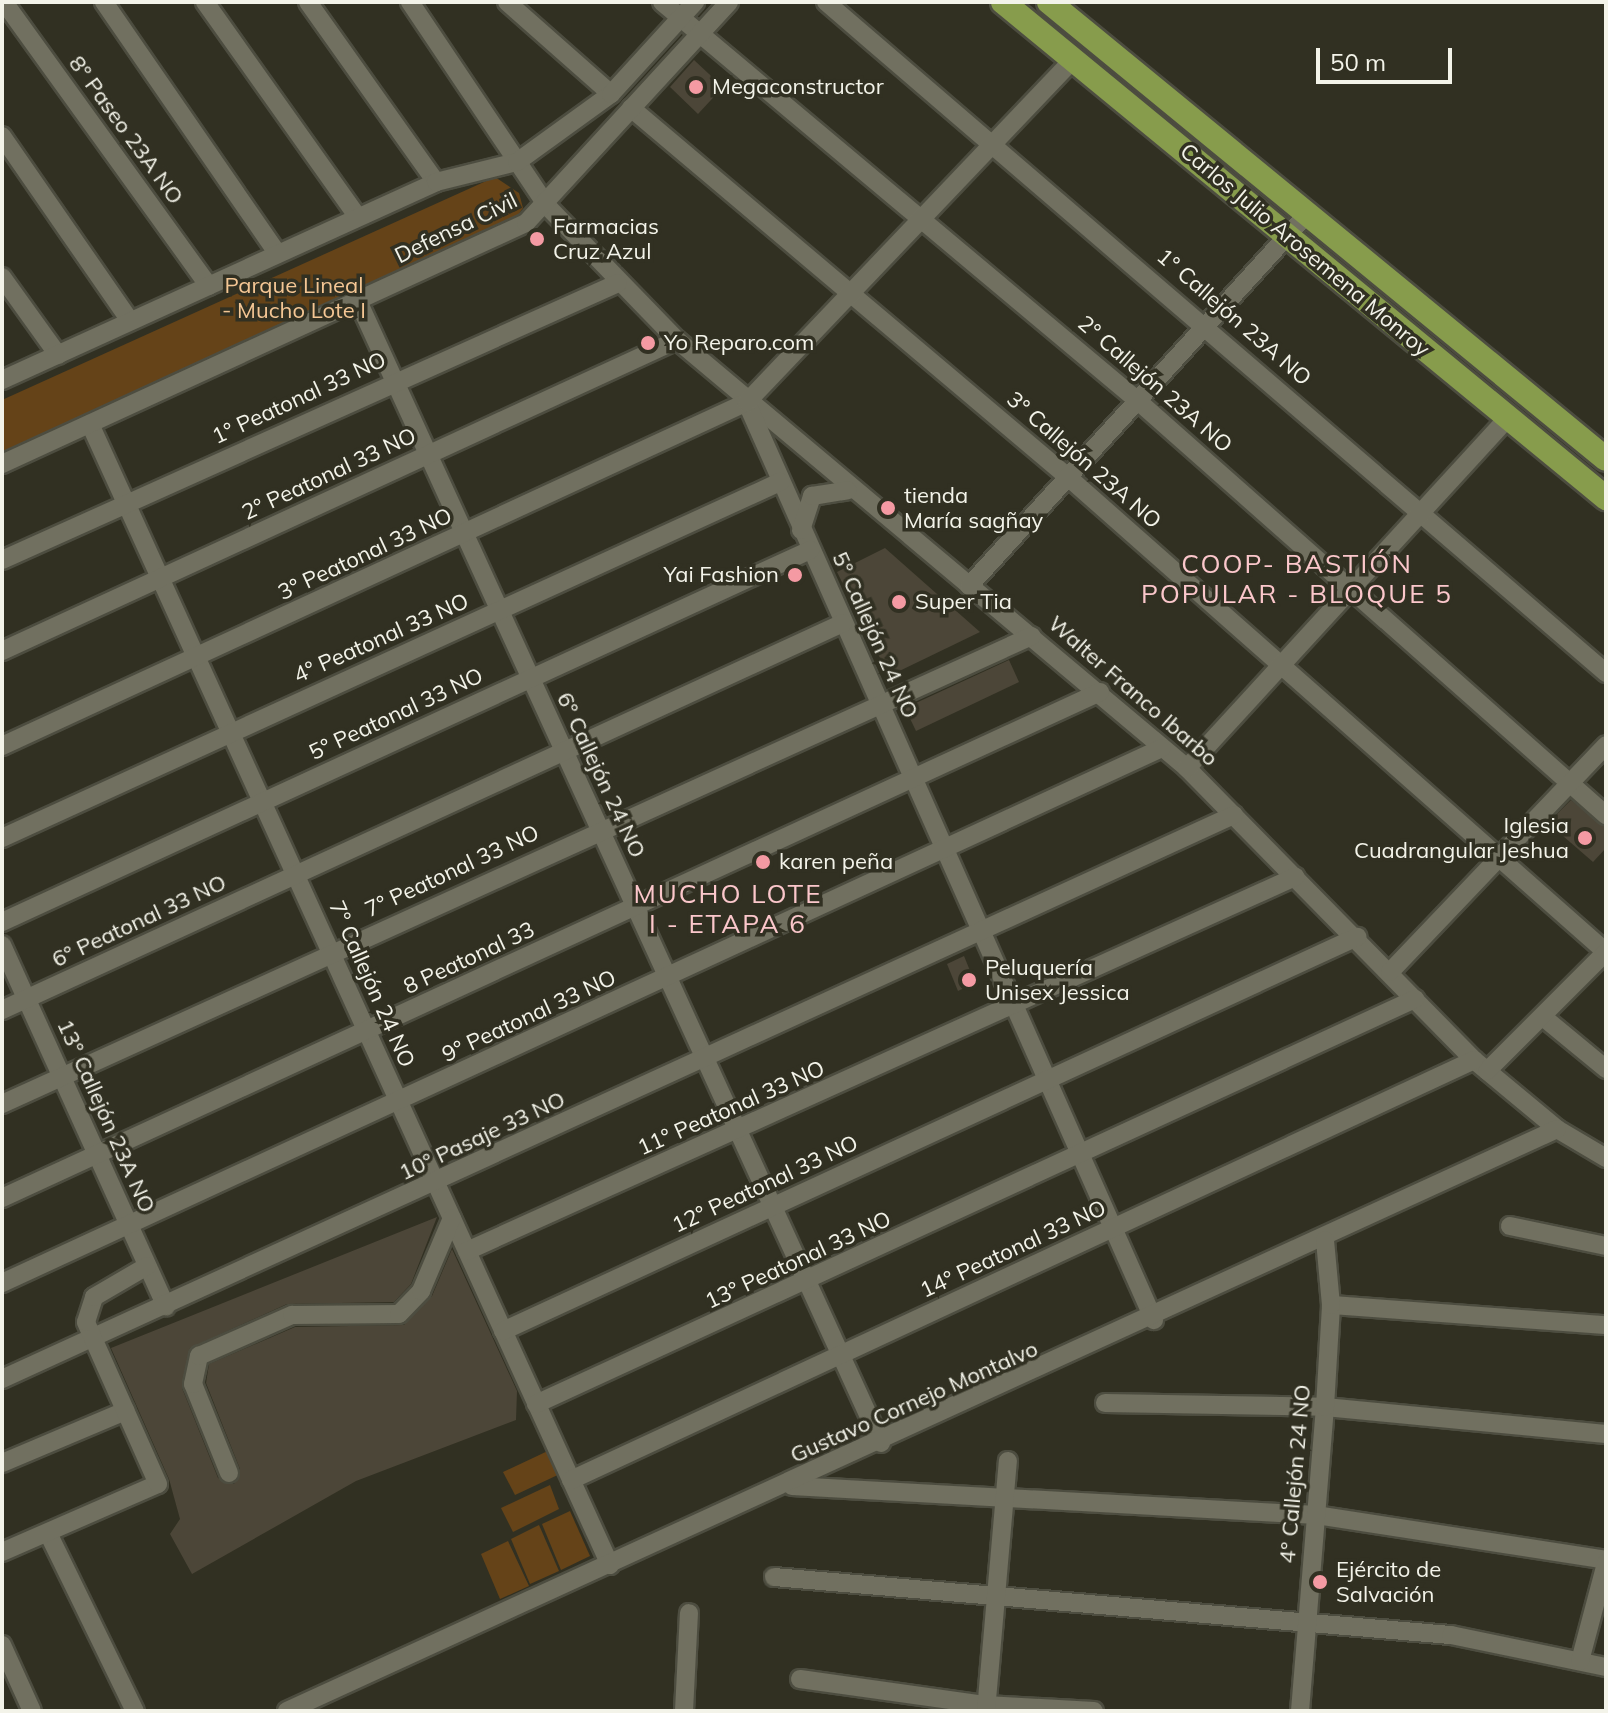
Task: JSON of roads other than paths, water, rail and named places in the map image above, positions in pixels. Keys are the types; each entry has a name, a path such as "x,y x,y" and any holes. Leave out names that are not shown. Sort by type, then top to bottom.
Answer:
{"main road":[{"name":"Carlos Julio Arosemena Monroy","path":"1003,2 1606,498"},
{"name":"Carlos Julio Arosemena Monroy","path":"1049,2 1606,459"}],"street":[{"name":"8° Paseo 23A NO","path":"4,2 209,286"},
{"path":"104,2 278,254"},
{"path":"205,2 358,217"},
{"path":"308,2 436,182"},
{"name":"Walter Franco Ibarbo","path":"410,2 547,206 618,283 677,340 848,490 1032,636 1187,768 1481,1066 1557,1129 1606,1158"},
{"path":"507,2 611,94"},
{"name":"2° Callejón 23A NO","path":"662,2 1138,401 1354,588 1606,815"},
{"name":"Defensa Civil","path":"2,380 436,182 517,162 611,94 695,2"},
{"name":"Defensa Civil","path":"2,464 526,223 547,206 631,108 701,36 729,2"},
{"name":"1° Callejón 23A NO","path":"826,2 996,142 1606,673"},
{"path":"747,402 1074,59"},
{"name":"3° Callejón 23A NO","path":"631,108 1068,477 1606,952"},
{"path":"2,136 130,321"},
{"path":"969,586 1308,213"},
{"path":"2,277 58,355"},
{"name":"1° Peatonal 33 NO","path":"2,560 395,380 618,283"},
{"name":"6° Callejón 24 NO","path":"358,301 881,1443"},
{"name":"2° Peatonal 33 NO","path":"2,651 677,340"},
{"name":"5° Callejón 24 NO","path":"747,402 801,530 1154,1320"},
{"name":"3° Peatonal 33 NO","path":"2,746 747,402"},
{"path":"1187,768 1424,514 1508,418"},
{"name":"7° Callejón 24 NO","path":"90,424 610,1565"},
{"name":"4° Peatonal 33 NO","path":"2,838 780,482"},
{"path":"801,530 812,496 848,490"},
{"name":"5° Peatonal 33 NO","path":"2,922 810,550"},
{"path":"564,751 843,623"},
{"name":"7° Peatonal 33 NO","path":"2,1104 1032,636"},
{"name":"8 Peatonal 33","path":"2,1198 1100,692"},
{"path":"1390,972 1606,745"},
{"name":"9° Peatonal 33 NO","path":"2,1283 945,852 1162,748"},
{"name":"6° Peatonal 33 NO","path":"2,1010 564,751"},
{"name":"10° Pasaje 33 NO","path":"2,1379 982,934 1234,815"},
{"name":"11° Peatonal 33 NO","path":"467,1251 1015,1009 1295,877"},
{"name":"12° Peatonal 33 NO","path":"503,1331 773,1208 1045,1077 1357,937"},
{"name":"13° Callejón 23A NO","path":"2,945 166,1306"},
{"name":"14° Peatonal 33 NO","path":"571,1480 1113,1229 1481,1066 1543,1017 1606,952"},
{"name":"13° Peatonal 33 NO","path":"536,1404 808,1283 1078,1153 1415,999"},
{"path":"1543,1017 1606,1069"},
{"name":"Gustavo Cornejo Montalvo","path":"287,1711 1154,1320 1557,1129"},
{"path":"229,1473 193,1384 199,1356 292,1315 399,1314 421,1291 452,1218"},
{"path":"1510,1226 1606,1246"},
{"name":"4° Callejón 24 NO","path":"1300,1711 1331,1305 1325,1240"},
{"path":"2,1552 153,1490 156,1477 89,1341 86,1322 94,1297 147,1266"},
{"path":"1331,1305 1606,1325"},
{"path":"1105,1403 1325,1407 1606,1434"},
{"path":"2,1463 125,1411"},
{"path":"986,1708 1008,1461"},
{"path":"785,1486 1005,1495 1316,1515 1606,1562 1580,1661"},
{"path":"49,1535 135,1711"},
{"path":"774,1577 1307,1620 1451,1635 1606,1667"},
{"path":"684,1711 689,1613"},
{"path":"2,1647 32,1711"},
{"path":"800,1679 986,1708 1094,1711"}],"place":[{"name":"Megaconstructor","path":"696,87"},
{"name":"Farmacias Cruz Azul","path":"537,239"},
{"name":"Yo Reparo.com","path":"648,343"},
{"name":"tienda María sagñay","path":"888,508"},
{"name":"Yai Fashion","path":"795,575"},
{"name":"Super Tia","path":"899,602"},
{"name":"Iglesia Cuadrangular Jeshua","path":"1585,838"},
{"name":"karen peña","path":"763,862"},
{"name":"Peluquería Unisex Jessica","path":"969,980"},
{"name":"Ejército de Salvación","path":"1320,1582"}],"district":[{"name":"COOP- BASTIÓN POPULAR - BLOQUE 5","path":"1297,579"},
{"name":"MUCHO LOTE I - ETAPA 6","path":"728,909"}],"park label":[{"name":"Parque Lineal - Mucho Lote I","path":"294,298"}]}
